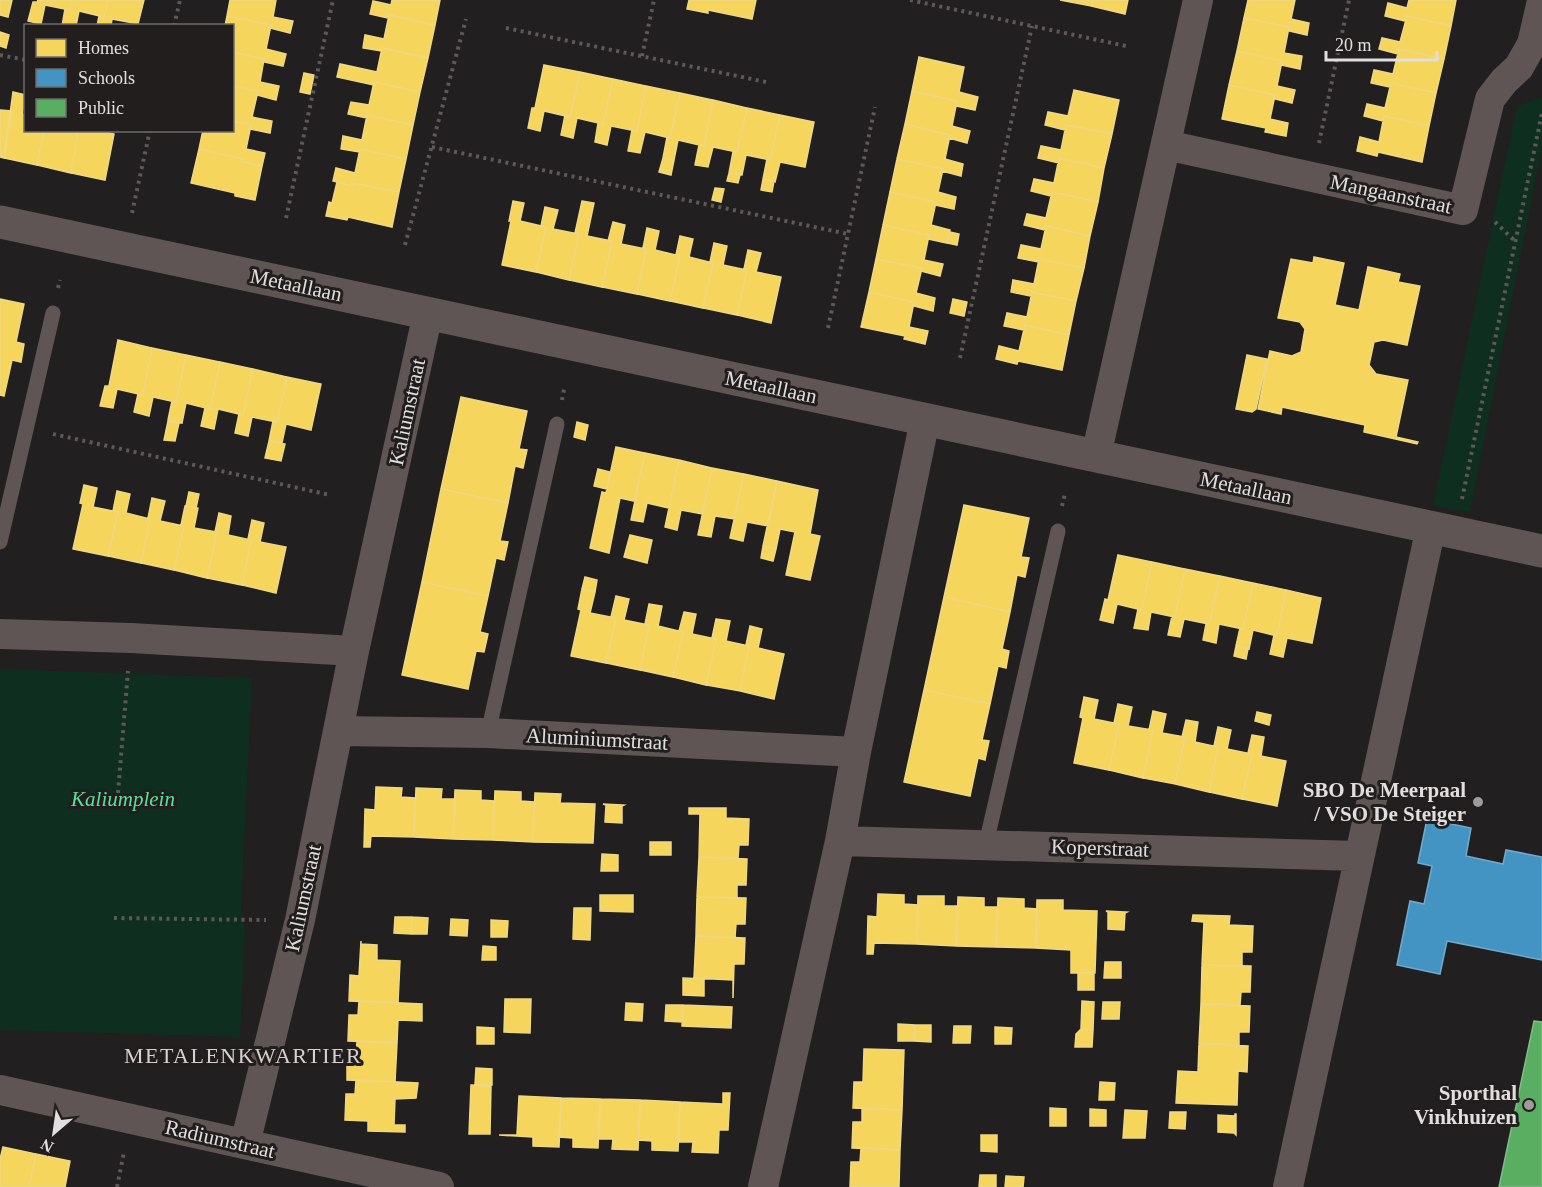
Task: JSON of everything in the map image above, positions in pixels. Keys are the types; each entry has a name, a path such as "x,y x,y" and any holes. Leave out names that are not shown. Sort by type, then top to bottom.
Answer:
{"street":[{"path":"1096,456 1198,0"},
{"name":"Mangaanstraat","path":"1166,145 1463,210 1490,99 1519,67 1532,44 1542,1"},
{"name":"Metaallaan","path":"0,222 1542,551"},
{"name":"Kaliumstraat","path":"245,1144 300,920 354,651 428,313"},
{"path":"763,1187 840,841 856,752 925,420"},
{"path":"1288,1187 1431,527"},
{"path":"0,634 131,638 354,651"},
{"name":"Aluminiumstraat","path":"338,731 488,733 856,752"},
{"name":"Koperstraat","path":"840,841 1359,856"},
{"name":"Radiumstraat","path":"0,1090 422,1185"}],"lane":[{"path":"0,542 53,313"},
{"path":"488,733 557,424"},
{"path":"986,844 1058,531"}],"path":[{"path":"174,24 180,0"},
{"path":"286,218 333,0"},
{"path":"642,56 654,0"},
{"path":"910,0 1126,46"},
{"path":"1319,144 1349,0"},
{"path":"405,245 466,19"},
{"path":"960,358 1032,26"},
{"path":"506,28 766,82"},
{"path":"0,55 24,60"},
{"path":"828,328 875,107"},
{"path":"1462,499 1542,113"},
{"path":"132,213 150,132"},
{"path":"432,147 848,234"},
{"path":"26,428 330,495"},
{"path":"118,793 131,638"},
{"path":"114,918 300,920"}],"green space":[{"path":"1542,97 1542,146 1470,512 1433,506 1517,106"},
{"name":"Kaliumplein","path":"0,669 252,678 241,909 245,931 240,1037 0,1030"}],"building: Homes":[{"path":"0,0 12,0 8,17 0,15"},
{"path":"72,0 70,10 45,5 41,24 28,21 33,2"},
{"path":"72,0 108,0 104,17 79,11 76,24 62,24 65,9 70,10"},
{"path":"108,0 144,0 138,24 112,19 111,24 97,24 99,16 104,17"},
{"path":"230,0 276,0 273,17 293,21 290,33 270,28 271,25 227,16"},
{"path":"392,0 440,0 435,25 389,15 388,18 370,14 373,1 391,5"},
{"path":"689,0 756,0 752,19 708,10 708,13 687,9"},
{"path":"1060,0 1093,0 1091,6"},
{"path":"1093,0 1128,0 1125,14 1091,6"},
{"path":"1248,0 1295,0 1291,19 1309,23 1307,35 1289,31 1289,27 1244,18"},
{"path":"1409,0 1456,0 1451,26 1407,16 1405,21 1385,16 1388,3 1407,8"},
{"path":"389,15 435,25 428,58 382,48 381,51 363,48 365,35 384,39"},
{"path":"227,16 271,25 266,49 286,54 283,66 234,52 234,24 225,24"},
{"path":"1407,16 1451,26 1444,59 1399,49 1398,54 1379,49 1382,38 1400,42"},
{"path":"1244,18 1289,27 1284,53 1302,56 1300,69 1281,65 1282,61 1237,51"},
{"path":"0,32 9,35 6,48 0,46"},
{"path":"382,48 428,58 420,92 337,77 340,64 377,72"},
{"path":"1399,49 1444,59 1436,93 1391,83 1390,87 1371,83 1374,70 1393,74"},
{"path":"1237,51 1282,61 1277,86 1295,90 1292,103 1275,99 1275,95 1229,85"},
{"path":"234,52 264,59 260,82 279,86 276,100 257,95 258,91 234,86"},
{"path":"919,57 964,67 959,92 978,97 975,110 956,106 957,101 912,91"},
{"path":"544,65 580,72 570,117 544,111 540,131 528,128 532,108 535,108"},
{"path":"580,72 613,79 603,124 577,118 573,138 561,135 565,115 570,117"},
{"path":"304,73 314,75 310,94 300,92"},
{"path":"613,79 646,86 637,131 611,126 607,145 595,142 598,123 603,124"},
{"path":"374,82 420,92 413,125 367,115 367,118 348,114 351,102 369,105"},
{"path":"1391,83 1436,93 1429,126 1384,116 1383,121 1364,116 1367,104 1385,108"},
{"path":"1229,85 1275,95 1270,119 1288,123 1286,136 1265,132 1266,128 1222,119"},
{"path":"234,86 258,91 252,117 272,121 270,133 250,129 251,125 234,121"},
{"path":"646,86 680,93 670,138 645,132 640,153 628,151 632,130 637,131"},
{"path":"1074,90 1119,100 1112,134 1066,125 1065,130 1045,125 1048,112 1068,116"},
{"path":"912,91 957,101 952,126 970,131 967,143 949,138 950,135 905,124"},
{"path":"13,92 24,95 22,114 24,114 24,132 44,132 37,165 4,158"},
{"path":"680,93 713,100 704,146 678,140 674,160 663,158"},
{"path":"713,100 747,108 737,152 713,147 708,167 695,165 699,145 704,146"},
{"path":"747,108 780,115 770,160 746,155 742,175 729,173 733,152 737,152"},
{"path":"0,110 12,111 4,158 0,157"},
{"path":"367,115 413,125 406,159 360,149 359,152 341,149 343,136 362,140"},
{"path":"780,115 814,122 805,167 780,162 775,182 763,179 767,159 770,160"},
{"path":"1384,116 1429,126 1422,162 1378,152 1377,156 1357,151 1360,137 1379,142"},
{"path":"234,121 251,125 246,149 265,153 262,166 242,162 243,159 199,149 203,132 234,132"},
{"path":"905,124 950,135 945,159 963,164 961,176 942,171 943,169 897,159"},
{"path":"1066,125 1112,134 1104,168 1059,158 1059,163 1038,158 1041,146 1061,150"},
{"path":"44,132 78,132 71,173 37,165"},
{"path":"78,132 114,134 105,180 71,173"},
{"path":"199,149 243,159 242,162 262,166 255,200 191,183"},
{"path":"360,149 406,159 399,192 352,183 352,186 333,181 336,168 355,173"},
{"path":"663,158 674,160 671,175 659,172"},
{"path":"1059,158 1104,168 1098,202 1052,192 1051,196 1031,191 1034,179 1054,183"},
{"path":"897,159 943,169 938,192 956,197 954,209 935,205 936,202 890,192"},
{"path":"729,173 740,175 738,183 727,181"},
{"path":"763,179 774,181 772,192 761,190"},
{"path":"337,182 399,192 392,227 348,217 347,220 326,216"},
{"path":"715,188 724,189 721,202 712,200"},
{"path":"890,192 936,202 931,225 950,230 947,243 928,239 929,235 883,225"},
{"path":"1052,192 1098,202 1090,236 1046,226 1045,230 1024,225 1027,214 1046,218"},
{"path":"513,201 524,203 520,221 546,227 536,272 502,265"},
{"path":"582,201 594,203 587,236 612,241 602,287 569,280 579,234 575,233"},
{"path":"545,207 558,210 553,229 579,234 569,280 536,272 546,227 541,226"},
{"path":"613,222 625,225 621,244 646,249 637,294 602,287 612,241 608,241"},
{"path":"883,225 929,235 924,260 943,264 940,276 921,271 922,268 876,259"},
{"path":"1046,226 1090,236 1084,268 1039,259 1038,262 1018,258 1021,245 1041,249"},
{"path":"647,228 659,231 655,250 680,256 670,301 637,294 646,249 643,248"},
{"path":"950,232 959,234 957,245 947,243"},
{"path":"680,236 693,239 689,257 713,263 703,308 670,301 680,256 676,255"},
{"path":"714,243 727,246 723,265 747,270 737,315 703,308 713,263 710,262"},
{"path":"748,250 761,253 756,272 781,277 771,323 737,315 747,270 744,269"},
{"path":"1314,257 1344,263 1335,305 1359,310 1368,267 1400,274 1398,282 1420,286 1407,345 1383,340 1374,342 1369,365 1376,374 1408,380 1396,437 1418,442 1417,444 1364,432 1365,425 1282,407 1281,414 1258,409 1270,351 1292,356 1301,352 1305,329 1300,322 1278,318 1291,259 1313,263"},
{"path":"876,259 922,268 916,293 935,298 933,311 914,306 914,302 869,292"},
{"path":"1039,259 1084,268 1076,301 1032,292 1031,296 1011,292 1013,280 1034,284"},
{"path":"869,292 914,302 909,327 928,331 925,344 904,339 905,336 861,327"},
{"path":"1032,292 1076,301 1069,335 1025,325 1024,330 1004,326 1007,313 1027,317"},
{"path":"0,299 24,304 16,342 24,344 21,362 12,360 4,396 0,395"},
{"path":"953,299 967,302 964,316 950,313"},
{"path":"1025,325 1069,335 1062,370 996,359 999,346 1019,351"},
{"path":"118,340 152,348 143,395 117,389 113,408 100,406 105,386 109,386"},
{"path":"152,348 186,355 176,402 153,397 149,416 134,412 138,394 143,395"},
{"path":"186,355 220,362 210,409 186,403 182,423 168,420 172,401 176,402"},
{"path":"1247,355 1267,359 1256,409 1252,412 1236,409"},
{"path":"220,362 253,369 243,415 218,409 214,429 201,426 205,408 210,409"},
{"path":"253,369 287,377 277,422 252,417 248,436 235,433 239,414 243,415"},
{"path":"287,377 321,384 311,430 286,424 282,443 269,441 273,421 277,422"},
{"path":"461,397 527,411 519,449 527,450 523,468 515,466 508,503 441,489"},
{"path":"168,421 179,423 175,441 164,440"},
{"path":"577,422 588,425 585,440 574,437"},
{"path":"269,441 285,444 281,461 265,458"},
{"path":"616,447 645,453 634,501 620,498 609,553 590,548 602,492 606,493"},
{"path":"645,453 679,460 669,508 647,503 643,522 631,520"},
{"path":"679,460 712,468 702,514 681,510 677,530 665,527"},
{"path":"712,468 744,474 734,519 715,516 711,537 698,535"},
{"path":"598,469 610,472 607,489 594,486"},
{"path":"744,474 777,481 768,526 747,522 743,541 730,538"},
{"path":"777,481 818,490 810,534 820,536 810,580 786,575 795,532 780,529 776,549 763,546"},
{"path":"84,485 97,488 93,507 118,512 108,556 73,549 83,504 80,503"},
{"path":"441,489 508,503 500,541 508,542 504,560 496,558 488,596 422,582"},
{"path":"117,491 130,494 126,513 150,519 141,563 108,556 118,512 113,511"},
{"path":"189,492 199,494 196,508 186,506"},
{"path":"152,498 165,501 160,521 184,526 174,570 141,563"},
{"path":"964,505 1029,518 1021,557 1029,558 1025,577 1017,575 1010,612 944,597"},
{"path":"185,506 198,508 194,528 217,532 207,578 174,570 184,526 181,525"},
{"path":"219,513 231,516 228,535 251,540 242,585 207,578"},
{"path":"252,520 264,523 260,542 286,547 276,593 242,585 251,540 248,539"},
{"path":"630,535 652,540 647,563 624,557"},
{"path":"763,546 776,549 773,561 761,558"},
{"path":"1118,555 1152,562 1142,610 1117,604 1113,623 1100,620 1105,599 1108,600"},
{"path":"1152,562 1185,569 1175,617 1151,612 1148,630 1134,628 1138,609 1142,610"},
{"path":"1185,569 1220,576 1209,624 1184,619 1180,637 1168,635 1172,616 1175,617"},
{"path":"1220,576 1253,583 1243,629 1219,624 1216,643 1203,640"},
{"path":"585,577 597,580 595,592 582,589"},
{"path":"422,582 488,596 480,632 488,634 484,652 476,651 468,689 402,675"},
{"path":"1253,583 1286,590 1277,636 1253,630 1249,649 1236,646 1240,628 1243,629"},
{"path":"582,589 595,592 590,613 616,618 606,663 571,656 581,610 578,609"},
{"path":"1286,590 1321,598 1312,643 1287,638 1283,657 1270,654 1274,635 1277,636"},
{"path":"616,596 629,599 624,620 649,625 640,670 606,663 616,618 611,617"},
{"path":"944,597 1010,612 1002,649 1009,651 1006,668 998,666 990,704 924,690"},
{"path":"649,604 662,606 658,626 683,632 673,677 640,670 649,625 645,624"},
{"path":"684,612 696,614 692,634 716,639 706,685 673,677 683,632 679,631"},
{"path":"716,619 730,621 726,641 749,646 740,691 706,685 716,639 712,638"},
{"path":"750,626 762,629 758,648 784,654 774,699 740,691 749,646 746,645"},
{"path":"1236,646 1248,649 1246,659 1234,656"},
{"path":"924,690 990,704 982,740 989,741 985,760 978,758 970,796 904,782"},
{"path":"1084,697 1098,700 1094,719 1119,724 1109,770 1074,763 1083,718 1080,717"},
{"path":"1118,704 1132,707 1128,726 1153,730 1143,778 1109,770 1119,724 1114,723"},
{"path":"1153,711 1166,714 1162,733 1185,737 1175,784 1143,778 1153,730 1149,730"},
{"path":"1257,712 1271,715 1269,725 1255,721"},
{"path":"1186,720 1198,722 1195,742 1218,747 1209,792 1175,784 1185,737 1182,737"},
{"path":"1218,727 1231,730 1227,749 1252,754 1242,799 1209,792 1218,747 1214,746"},
{"path":"1252,735 1264,737 1261,756 1286,761 1277,806 1242,799 1252,754 1248,753"},
{"path":"376,787 402,788 401,797 415,798 414,837 371,836 370,847 364,847 365,809 375,810"},
{"path":"416,788 442,789 441,799 455,799 453,839 414,837"},
{"path":"455,790 481,791 481,800 494,801 493,840 453,839"},
{"path":"495,791 521,792 521,801 534,802 533,842 493,840"},
{"path":"535,793 561,794 560,803 595,804 593,843 533,842"},
{"path":"603,804 624,805 622,806 622,823 605,822 606,805"},
{"path":"689,808 726,808 726,818 749,819 748,845 739,845 738,858 699,857 700,814 689,814"},
{"path":"650,842 671,842 671,855 650,855"},
{"path":"602,854 618,855 618,871 601,871"},
{"path":"699,857 747,859 746,885 737,885 737,898 697,897"},
{"path":"878,894 904,895 904,904 918,905 917,944 874,943 873,954 867,954 868,916 877,917"},
{"path":"600,895 633,895 633,912 600,911"},
{"path":"918,896 944,896 944,906 958,906 956,946 917,944"},
{"path":"697,897 746,898 745,924 736,924 735,938 696,936"},
{"path":"958,897 984,898 984,907 998,907 996,947 956,946"},
{"path":"998,898 1024,899 1024,908 1037,909 1036,948 996,947"},
{"path":"1037,900 1063,900 1063,910 1097,911 1095,973 1071,973 1071,950 1036,948"},
{"path":"574,908 591,908 590,940 573,939"},
{"path":"1106,911 1127,912 1125,913 1124,930 1108,929 1108,912"},
{"path":"1193,915 1230,916 1229,925 1253,926 1252,952 1242,952 1242,966 1202,965 1204,922 1192,921"},
{"path":"395,917 412,917 411,934 394,933"},
{"path":"412,917 428,918 427,934 411,934"},
{"path":"451,919 468,920 467,936 450,935"},
{"path":"491,920 508,921 507,937 491,937"},
{"path":"696,936 745,938 744,964 734,964 733,998 733,980 694,978"},
{"path":"361,941 361,944 377,945 377,960 400,961 398,1003 349,1001 350,975 359,976"},
{"path":"483,946 496,947 496,960 482,960"},
{"path":"1105,962 1121,962 1121,978 1104,978"},
{"path":"1202,965 1251,966 1250,992 1241,992 1240,1005 1201,1004"},
{"path":"1078,973 1094,974 1094,990 1078,990"},
{"path":"683,978 704,979 704,996 683,995"},
{"path":"505,999 531,999 530,1033 504,1032"},
{"path":"359,1001 422,1004 422,1021 398,1020 397,1043 348,1041 349,1015 358,1015"},
{"path":"1082,1001 1094,1002 1093,1030 1081,1029"},
{"path":"1103,1002 1120,1002 1119,1019 1102,1019"},
{"path":"626,1003 643,1004 642,1021 625,1020"},
{"path":"1201,1004 1250,1006 1249,1032 1239,1032 1239,1045 1199,1044"},
{"path":"666,1005 683,1005 682,1022 665,1021"},
{"path":"683,1005 732,1007 731,1028 682,1026"},
{"path":"898,1024 915,1025 914,1041 898,1041"},
{"path":"915,1025 931,1025 931,1042 914,1041"},
{"path":"954,1026 971,1026 970,1043 953,1043"},
{"path":"477,1027 494,1028 494,1044 477,1044"},
{"path":"995,1027 1012,1028 1011,1044 995,1044"},
{"path":"1081,1029 1093,1030 1092,1047 1075,1047 1076,1034"},
{"path":"357,1041 397,1043 395,1082 347,1080 347,1055 356,1055"},
{"path":"1199,1044 1248,1046 1247,1072 1238,1071 1237,1105 1176,1103 1178,1071 1198,1072"},
{"path":"864,1049 904,1050 902,1110 853,1108 854,1082 863,1082"},
{"path":"476,1068 492,1069 492,1085 475,1084"},
{"path":"356,1080 418,1083 416,1098 395,1099 394,1125 405,1125 405,1132 368,1131 368,1121 345,1120 346,1094 355,1094"},
{"path":"1100,1082 1115,1083 1114,1100 1099,1100"},
{"path":"471,1085 491,1086 490,1134 469,1134"},
{"path":"723,1093 730,1093 728,1130 719,1130 718,1153 692,1152 693,1142 678,1142 680,1102 723,1104"},
{"path":"519,1096 561,1098 559,1147 533,1146 533,1137 499,1135 517,1135"},
{"path":"561,1098 600,1099 598,1148 573,1147 573,1138 559,1137"},
{"path":"600,1099 640,1100 638,1150 612,1149 613,1139 599,1139"},
{"path":"640,1100 680,1102 678,1151 652,1150 652,1141 639,1140"},
{"path":"862,1108 902,1110 900,1150 852,1148 853,1122 862,1122"},
{"path":"1050,1108 1066,1109 1066,1126 1050,1126"},
{"path":"1090,1109 1106,1110 1106,1126 1090,1126"},
{"path":"1125,1110 1147,1111 1145,1138 1123,1138"},
{"path":"1170,1112 1186,1112 1185,1129 1169,1128"},
{"path":"1235,1114 1236,1135 1218,1132 1218,1115 1235,1116"},
{"path":"981,1135 997,1135 997,1152 981,1151"},
{"path":"3,1147 36,1154 29,1187 0,1187 0,1159"},
{"path":"861,1148 900,1150 899,1187 850,1187 851,1162 860,1162"},
{"path":"36,1154 70,1161 65,1187 29,1187"},
{"path":"980,1175 996,1175 996,1187 979,1187"},
{"path":"1006,1176 1024,1177 1023,1187 1005,1187"}],"building: Schools":[{"path":"1427,819 1471,828 1466,856 1503,864 1506,850 1542,857 1542,960 1447,941 1440,974 1397,965 1410,901 1424,904 1432,866 1418,863"}],"building: Public":[{"name":"Sporthal Vinkhuizen","path":"1534,1021 1542,1022 1542,1187 1499,1187"}],"place":[{"name":"SBO De Meerpaal / VSO De Steiger","path":"1478,802"},
{"name":"Sporthal Vinkhuizen","path":"1529,1105"}],"district":[{"name":"METALENKWARTIER","path":"243,1055"}]}
